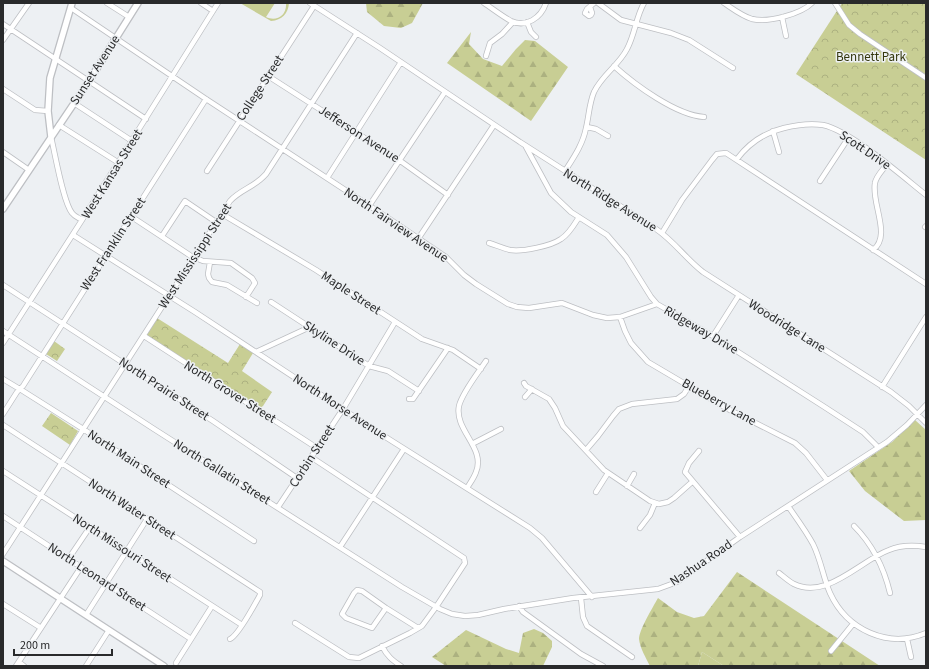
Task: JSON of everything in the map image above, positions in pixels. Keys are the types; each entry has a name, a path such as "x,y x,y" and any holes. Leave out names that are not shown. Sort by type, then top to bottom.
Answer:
{"main road":[{"name":"Sunset Avenue","path":"3,209 89,81 138,3"},
{"path":"51,137 48,111 50,78 72,5"},
{"path":"3,561 164,666"}],"street":[{"path":"3,40 29,3"},
{"path":"107,3 129,17"},
{"path":"201,3 213,11"},
{"name":"West Kansas Street","path":"3,343 119,163 218,3"},
{"path":"484,3 513,22 522,23 533,20 540,15 546,3"},
{"path":"598,3 621,20 671,33 689,40 733,68"},
{"path":"565,172 578,151 583,139 587,127 590,106 595,91 627,50 644,3"},
{"path":"724,3 746,17 754,19 782,17 799,12 812,3"},
{"path":"835,3 849,24 860,34 926,78"},
{"name":"North Ridge Avenue","path":"312,4 565,172 662,233 694,184 715,156 724,153 737,159 926,284"},
{"name":"College Street","path":"207,171 312,4"},
{"name":"North Fairview Avenue","path":"72,5 116,38 206,99 284,148 448,259 464,275 476,284 514,306 522,308 535,308 559,303 592,315 607,318 620,317 657,304"},
{"path":"782,17 786,36"},
{"path":"486,56 490,43 502,34 513,22"},
{"path":"527,22 531,32 536,37"},
{"path":"3,24 146,119"},
{"name":"West Mississippi Street","path":"3,554 230,201 240,191 257,183 263,178 284,148 357,33"},
{"path":"327,178 401,62"},
{"path":"614,66 652,95 695,117 704,117"},
{"name":"Jefferson Avenue","path":"268,76 399,160 448,195"},
{"path":"3,89 35,110 48,111"},
{"path":"369,206 445,92"},
{"name":"West Franklin Street","path":"3,414 42,356 125,225 132,217 206,99"},
{"path":"74,103 132,141"},
{"name":"Scott Drive","path":"737,159 757,138 772,131 808,124 824,125 848,137 867,149 926,195"},
{"path":"59,125 119,163"},
{"path":"418,239 494,125"},
{"path":"587,127 596,129 608,136"},
{"path":"772,131 778,152"},
{"path":"51,137 65,197 73,215 82,220"},
{"path":"820,181 848,137"},
{"name":"Ridgeway Drive","path":"525,145 551,193 563,206 600,229 615,243 657,304 713,336 863,432 878,447"},
{"path":"3,152 29,170"},
{"path":"873,250 879,244 882,235 875,183 887,164"},
{"path":"162,236 185,201 216,222"},
{"name":"Maple Street","path":"222,214 316,270 427,342 448,348 481,369"},
{"path":"132,217 199,260 231,263 252,278 255,283 246,297"},
{"path":"489,243 502,248 516,250 529,249 549,244 564,237 579,217"},
{"name":"Woodridge Lane","path":"662,233 678,247 694,266 882,386 901,399 917,414"},
{"name":"North Morse Avenue","path":"74,234 536,533 592,597"},
{"path":"210,262 208,274 212,282 228,285 257,303"},
{"name":"North Prairie Street","path":"3,285 126,364 297,478"},
{"path":"713,336 739,295"},
{"name":"Skyline Drive","path":"271,302 369,366 388,371 419,391"},
{"name":"Blueberry Lane","path":"620,317 628,338 642,356 655,367 726,408 795,443 806,453 827,480"},
{"path":"882,386 926,317"},
{"name":"Corbin Street","path":"278,507 343,409 395,322"},
{"path":"256,352 310,327"},
{"name":"North Gallatin Street","path":"3,331 104,397 436,607"},
{"name":"North Grover Street","path":"144,336 317,448"},
{"path":"409,399 413,399 448,348"},
{"path":"467,488 476,472 478,457 461,424 458,413 463,396 486,361"},
{"name":"North Main Street","path":"3,379 83,429 254,541"},
{"path":"524,383 526,386 549,399 555,408 562,426 608,473 655,503 664,503 672,500 692,482"},
{"path":"586,450 619,409 632,404 677,399 684,394 689,386"},
{"path":"525,397 532,389"},
{"name":"Nashua Road","path":"436,607 452,614 465,616 478,615 519,606 650,591 666,587 680,580 740,537 878,447 899,432 926,405"},
{"path":"917,414 926,422"},
{"name":"North Water Street","path":"3,425 261,593 242,625"},
{"path":"472,444 501,429"},
{"path":"340,547 404,449"},
{"path":"699,451 689,463 685,472 740,537"},
{"path":"295,623 349,657 359,658 424,624 465,563 464,558 311,457"},
{"name":"North Missouri Street","path":"3,471 242,625"},
{"path":"596,492 608,473"},
{"path":"627,486 634,474"},
{"path":"640,528 650,515 655,503"},
{"path":"788,506 813,545 823,569 827,584 838,607 853,624 866,632 892,639 907,639 926,633"},
{"name":"North Leonard Street","path":"3,516 191,639"},
{"path":"86,615 147,520"},
{"path":"854,526 868,543 876,557 887,579 890,593"},
{"path":"69,558 90,527"},
{"path":"779,573 792,583 802,587 813,587 827,584 846,576 888,550 900,547 926,547"},
{"path":"24,666 18,664 81,567"},
{"path":"386,608 372,628 346,618 342,614 357,590 362,591 418,628"},
{"path":"581,598 583,617 587,626 632,657"},
{"path":"3,604 41,628"},
{"path":"176,663 212,606"},
{"path":"519,606 523,612 581,654 603,666"},
{"path":"831,651 853,624"},
{"path":"230,639 235,636 242,625"},
{"path":"86,666 108,630"},
{"path":"907,639 911,657"},
{"path":"382,646 385,653 401,666"}],"green space":[{"path":"240,3 275,3 266,17 274,19 283,14 286,3 289,3 284,16 271,21"},
{"path":"366,3 423,3 412,23 401,28 384,26 367,12"},
{"name":"Bennett Park","path":"842,3 926,3 926,160 796,74"},
{"path":"471,32 469,44 483,59 502,66 525,40 535,41 568,67 531,121 447,63"},
{"path":"157,318 228,363 240,344 253,353 242,371 272,392 263,406 260,408 147,336 146,334"},
{"path":"54,341 65,349 57,361 46,354"},
{"path":"51,413 78,431 70,445 42,426"},
{"path":"915,420 926,430 926,520 904,521 865,491 849,471 892,442"},
{"path":"737,572 880,666 724,666 702,652 698,666 650,666 639,639 644,624 658,598 677,612 694,618 704,616"},
{"path":"534,629 543,633 552,641 552,647 543,666 446,666 432,657 466,630 506,649 519,653 523,633"},
{"path":"702,652 724,666 698,666"}]}
